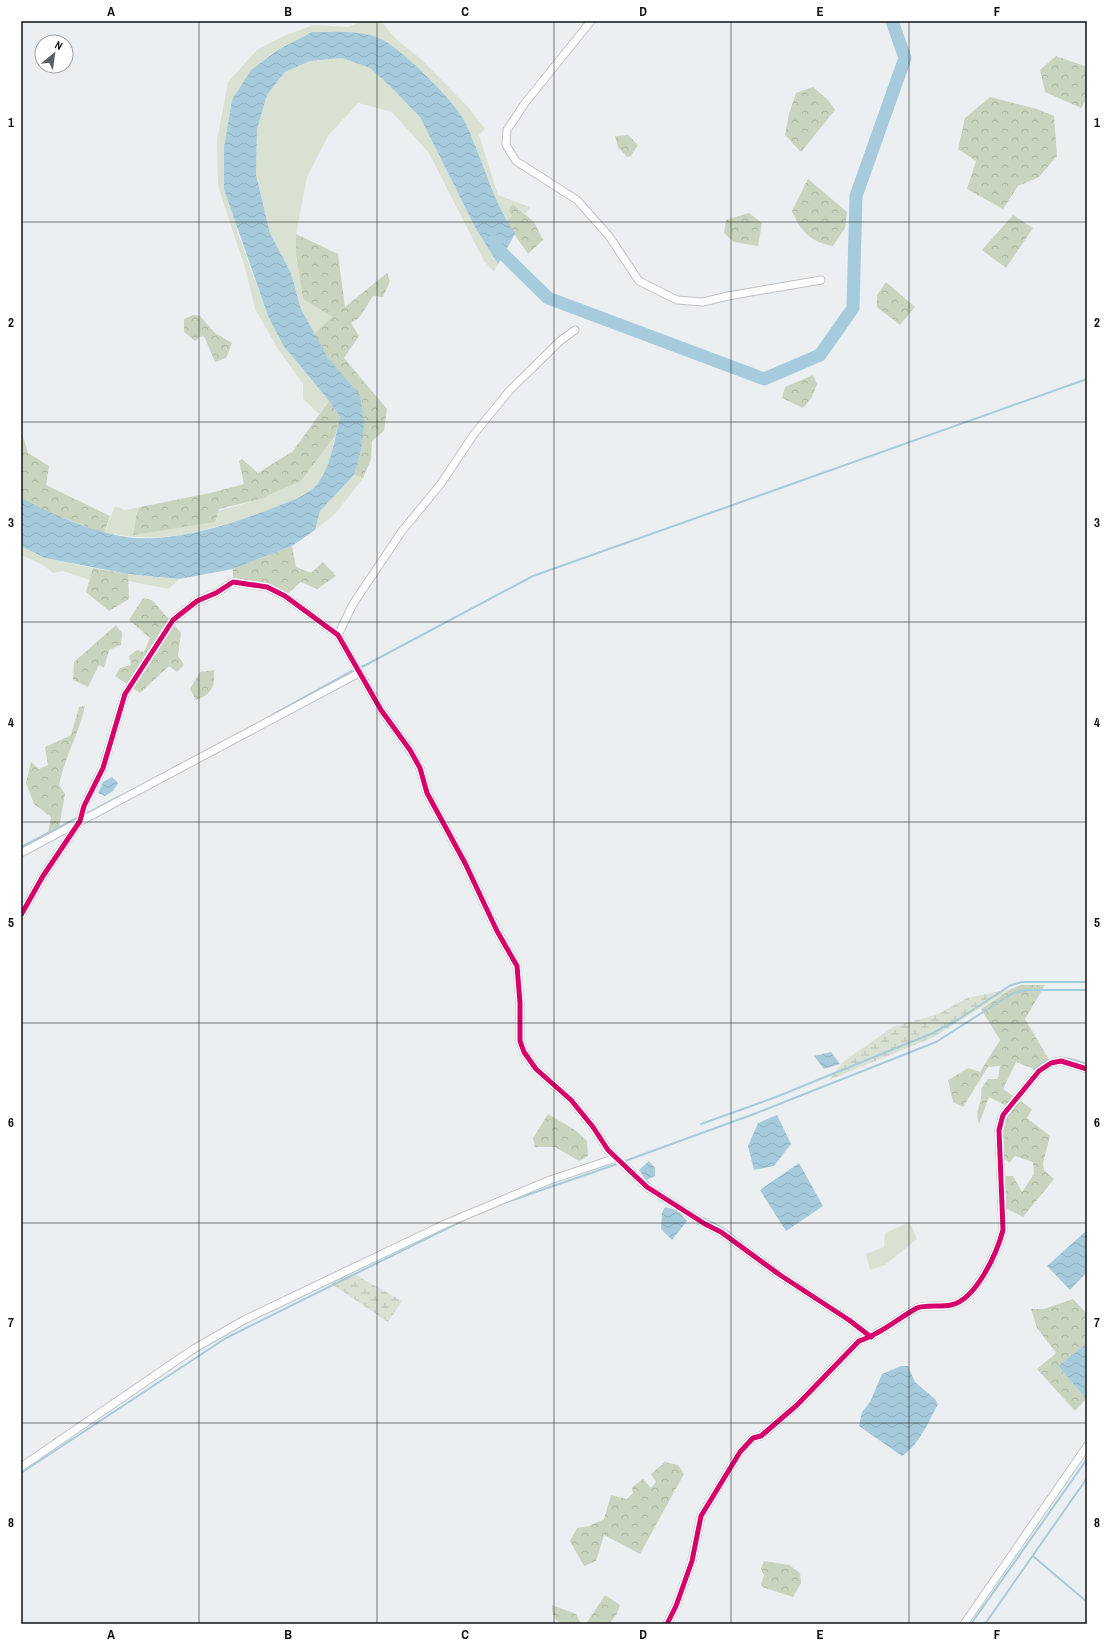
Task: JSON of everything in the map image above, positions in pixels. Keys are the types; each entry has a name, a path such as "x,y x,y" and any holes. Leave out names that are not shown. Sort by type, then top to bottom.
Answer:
{"street":[{"path":"590,21 525,103 507,130 506,145 516,161 577,200 609,236 639,281 676,300 703,302 728,296 821,280"},
{"path":"338,635 353,604 402,531 440,485 474,434 510,390 560,341 575,330"},
{"path":"21,915 43,876 80,821 84,806 103,768 125,694 173,620 197,601 216,593 233,582 267,587 285,596 338,635 381,710 410,750 420,768 427,794 465,863 497,931 517,966 520,1003 520,1041 524,1052 536,1069 571,1100 593,1127 608,1150 647,1187 721,1232 780,1275 849,1320 871,1337"},
{"path":"21,853 359,673"},
{"path":"667,1624 676,1606 692,1561 701,1516 740,1452 754,1438 762,1436 797,1405 859,1341 871,1337 919,1307 952,1305 962,1301 972,1292 999,1246 1003,1230 1000,1130 1003,1115 1039,1071 1051,1063 1060,1061 1087,1069"},
{"path":"21,1467 192,1350 244,1320 445,1224 550,1180 616,1158"},
{"path":"964,1624 1087,1446"}],"green space":[{"path":"361,21 381,21 398,41 420,58 468,107 485,129 479,135 498,195 530,207 526,214 513,204 512,216 506,222 491,191 475,144 463,118 377,37 251,70 237,231 268,316 299,365 329,401 319,414 303,399 303,384 278,349 255,309 245,268 218,186 217,140 228,82 257,50 281,37 313,25 348,27"},
{"path":"1056,56 1087,67 1087,98 1081,108 1045,92 1040,70"},
{"path":"342,58 370,68 420,117 475,227 498,264 494,272 484,261 429,153 392,112 358,103 328,136 307,177 296,234 296,254 303,299 332,317 314,334 301,309 291,273 270,233 256,175 257,129 267,95 285,72 310,61"},
{"path":"813,87 828,100 835,110 801,152 785,135 789,114 796,93"},
{"path":"990,97 1037,109 1054,116 1057,156 1039,177 1018,186 1003,209 967,189 976,161 958,149 965,118"},
{"path":"628,135 638,145 631,156 627,157 618,147 615,136"},
{"path":"808,179 847,212 845,228 833,246 819,242 808,235 795,218 792,211"},
{"path":"513,204 534,222 543,240 528,254 506,222 512,216 509,211"},
{"path":"749,213 762,223 758,246 734,242 724,233 726,220"},
{"path":"1013,215 1033,228 1006,268 982,250"},
{"path":"296,234 338,254 345,307 387,273 390,281 383,297 373,296 359,318 351,323 359,336 344,358 387,409 384,431 372,441 371,459 363,478 354,475 361,451 328,358 314,334 332,317 303,299 296,254"},
{"path":"886,282 915,307 900,325 877,307 877,295"},
{"path":"193,315 200,316 215,333 232,343 226,358 215,362 204,336 199,337 195,341 184,332 184,319"},
{"path":"813,375 817,384 812,397 803,408 782,398 785,387"},
{"path":"329,401 340,417 335,436 301,481 260,499 219,509 215,522 133,535 136,516 140,507 210,493 244,484 239,461 242,459 258,473 293,451"},
{"path":"21,430 28,453 49,466 46,485 110,516 104,533 39,509 21,497"},
{"path":"335,436 329,462 321,480 306,493 290,502 248,518 185,534 162,537 146,537 104,533 115,506 125,510 140,507 136,516 133,535 260,499 301,481"},
{"path":"354,475 363,478 336,513 315,530 320,511"},
{"path":"21,546 45,558 93,568 90,580 63,571 53,573 43,565 21,555"},
{"path":"292,546 296,567 311,573 323,562 336,576 317,589 301,582 285,596 267,587 233,582 233,569"},
{"path":"93,568 128,574 129,599 109,611 86,592"},
{"path":"128,574 179,579 169,589 128,581"},
{"path":"143,598 152,600 181,633 178,656 184,665 177,672 169,666 140,693 115,676 120,668 131,665 129,656 137,650 144,652 150,638 129,620"},
{"path":"116,625 122,633 121,645 109,650 104,668 99,665 88,687 73,680 74,662"},
{"path":"214,670 214,681 211,689 206,695 196,700 190,689 200,672"},
{"path":"85,706 59,785 65,794 58,833 47,839 51,817 34,804 26,783 31,762 39,769 48,765 45,747 71,735 79,707"},
{"path":"1021,985 1045,985 1025,1019 1051,1063 1039,1071 1016,1062 1003,1089 1032,1109 1027,1118 1050,1136 1043,1163 1044,1170 1054,1179 1023,1217 1003,1207 1002,1176 1013,1176 1022,1192 1034,1174 1033,1162 1015,1156 1009,1163 1001,1155 999,1130 1009,1107 989,1097 979,1124 977,1114 981,1099 981,1089 988,1079 998,1079 1000,1066 988,1067 963,1107 953,1102 948,1080 968,1068 980,1072 1000,1040 981,1009 1011,989"},
{"path":"1011,989 934,1037 829,1080 844,1061 893,1027 938,1014 967,998"},
{"path":"548,1114 575,1130 587,1141 588,1156 579,1161 555,1147 535,1147 533,1138"},
{"path":"910,1222 917,1239 885,1265 870,1270 866,1254 884,1247 885,1233"},
{"path":"347,1270 402,1301 388,1322 326,1280"},
{"path":"1073,1299 1087,1314 1087,1343 1058,1366 1086,1399 1075,1411 1037,1369 1056,1353 1037,1328 1031,1309 1044,1309"},
{"path":"665,1462 678,1465 684,1474 640,1554 604,1535 596,1561 584,1566 570,1541 577,1528 589,1526 604,1519 611,1495 627,1499 633,1493 632,1487 643,1479 651,1488 656,1482 651,1474"},
{"path":"764,1561 789,1565 800,1573 801,1583 793,1597 762,1587 761,1584 764,1575 761,1569"},
{"path":"605,1595 620,1605 617,1614 609,1624 586,1624"},
{"path":"552,1605 576,1614 581,1624 564,1624 560,1622 554,1617"}],"water":[{"path":"312,32 352,32 376,37 397,50 424,74 449,100 464,120 471,134 499,206 515,234 498,264 475,227 420,117 370,68 342,58 310,61 285,72 267,95 257,129 256,175 270,233 291,273 301,309 328,358 360,395 364,422 361,451 354,475 320,511 315,530 292,546 233,569 179,579 128,574 45,558 21,546 21,497 73,522 96,530 134,538 167,537 202,531 253,516 302,496 314,488 323,476 330,460 340,417 329,401 283,345 268,316 224,189 224,148 232,100 251,70 278,50"},
{"path":"112,777 118,783 113,791 105,796 98,793 103,782"},
{"path":"831,1052 840,1064 824,1069 814,1056"},
{"path":"777,1115 791,1144 774,1166 754,1170 748,1146 758,1123"},
{"path":"649,1161 655,1168 655,1176 646,1180 639,1170"},
{"path":"799,1163 823,1206 786,1231 760,1190"},
{"path":"665,1207 677,1210 687,1221 672,1240 661,1229 662,1213"},
{"path":"1087,1230 1087,1272 1070,1290 1047,1266"},
{"path":"1087,1343 1087,1398 1086,1399 1058,1366"},
{"path":"901,1366 908,1366 915,1382 935,1399 938,1404 914,1446 902,1456 859,1426 862,1412 870,1402 882,1374"}],"waterway":[{"path":"494,241 497,248 548,298 764,379 820,355 853,308 856,196 905,58 892,21"},
{"path":"360,668 533,576 1087,379"},
{"path":"274,714 352,671"},
{"path":"86,814 120,796"},
{"path":"21,847 79,817"},
{"path":"701,1124 776,1097 933,1033 959,1019 1011,985 1022,982 1087,982"},
{"path":"625,1161 754,1114 936,1042 1013,993 1027,990 1087,990"},
{"path":"1034,1069 1047,1060 1059,1058 1066,1058 1087,1064"},
{"path":"501,1204 617,1164"},
{"path":"646,1180 652,1186"},
{"path":"703,1218 724,1229 741,1242"},
{"path":"21,1473 226,1338 464,1220"},
{"path":"971,1624 1087,1459"},
{"path":"985,1624 1087,1478"},
{"path":"1033,1556 1087,1602"}],"cycle path":[{"path":"21,915 43,876 80,821 84,806 103,768 125,694 173,620 197,601 216,593 233,582 267,587 285,596 338,635 381,710 410,750 420,768 427,793 465,863 497,931 517,966 520,1003 520,1041 524,1052 536,1069 571,1100 593,1127 608,1150 647,1187 705,1224 721,1232 780,1275 849,1320 871,1337"},
{"path":"667,1624 676,1606 692,1561 701,1516 740,1452 753,1438 761,1436 797,1405 859,1341 882,1330 917,1308 951,1305 960,1301 969,1294 977,1285 991,1263 1003,1230 999,1130 1003,1115 1039,1071 1051,1063 1061,1061 1087,1069"}]}
